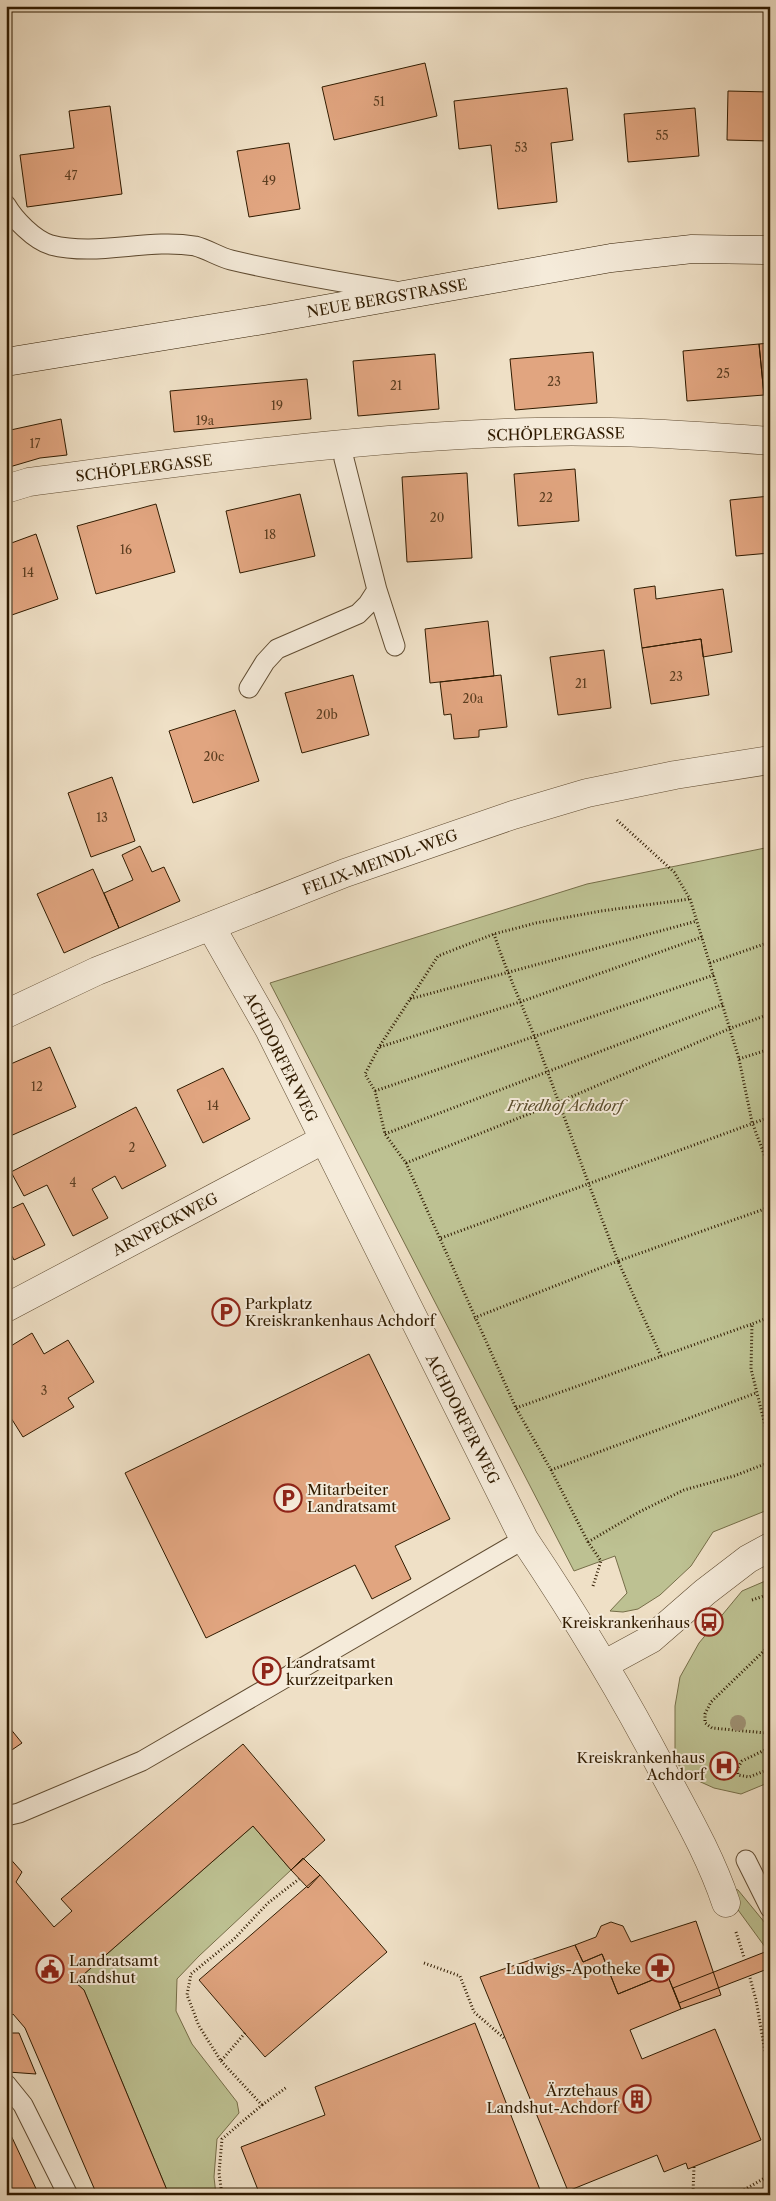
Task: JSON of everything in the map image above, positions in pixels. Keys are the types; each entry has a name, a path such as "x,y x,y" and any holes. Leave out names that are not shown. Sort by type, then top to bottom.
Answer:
{"street":[{"name":"NEUE BERGSTRASSE","path":"6,362 411,294 611,258 692,250 770,250"},
{"name":"SCHÖPLERGASSE","path":"6,489 29,482 88,474 367,441 536,432 612,432 770,441"},
{"name":"FELIX-MEINDL-WEG","path":"6,1014 97,971 345,873 513,815 587,793 675,775 770,760"},
{"name":"ACHDORFER WEG","path":"211,927 269,1029 524,1538 574,1613 605,1664 696,1833 714,1871 726,1903"},
{"name":"ARNPECKWEG","path":"6,1308 323,1140"},
{"path":"605,1664 651,1639 705,1592 748,1559 770,1547"}],"lane":[{"path":"6,205 25,229 49,244 108,249 156,245 196,246 228,259 339,282 411,294"},
{"path":"343,444 344,459 376,590 395,646"},
{"path":"249,688 265,662 277,649 358,614 368,604 376,590"},
{"path":"6,1816 19,1813 142,1761 524,1538"},
{"path":"746,1860 770,1908"},
{"path":"6,2084 23,2105 68,2195"}],"path":[{"path":"587,793 674,872 690,899 731,1028 752,1122 770,1170"},
{"path":"574,1613 596,1582 601,1561 588,1542 516,1408 406,1163 385,1134 375,1091 365,1074 379,1048 438,956 494,934 536,923 601,911 690,899"},
{"path":"410,999 506,971 697,921"},
{"path":"494,934 506,971 548,1072 587,1183 618,1261 661,1356"},
{"path":"379,1048 520,1002 702,937"},
{"path":"710,963 770,942"},
{"path":"375,1091 714,975"},
{"path":"385,1134 724,1004"},
{"path":"406,1163 559,1102 731,1028 770,1014"},
{"path":"739,1059 770,1049"},
{"path":"441,1238 752,1122 770,1117"},
{"path":"474,1318 618,1261 770,1207"},
{"path":"516,1408 770,1317"},
{"path":"752,1324 751,1369 770,1445"},
{"path":"551,1470 756,1393"},
{"path":"588,1542 639,1512 684,1490 734,1476 770,1462"},
{"path":"770,1645 711,1702 705,1714 705,1723 712,1728 766,1733 770,1736"},
{"path":"770,1746 768,1749 742,1761 736,1769 738,1775 749,1777 770,1769"},
{"path":"262,2105 221,2061 198,2026 187,1995 191,1974 234,1940 268,1903 299,1879"},
{"path":"424,1963 460,1976 474,2012 504,2038"},
{"path":"750,1978 756,2000 770,2080"},
{"path":"221,2061 245,2033"},
{"path":"222,2195 219,2173 222,2139 287,2086"},
{"path":"694,2167 693,2192 695,2195"},
{"path":"735,2195 770,2175"}],"green space":[{"name":"Friedhof Achdorf","path":"770,847 770,1509 713,1532 691,1566 660,1595 638,1609 623,1612 610,1611 627,1593 615,1556 574,1571 270,983 587,884"},
{"path":"770,1579 770,1782 741,1794 714,1788 683,1774 675,1757 675,1706 680,1677 699,1643 742,1591"},
{"path":"253,1826 291,1870 177,1979 176,2011 192,2044 237,2102 239,2113 217,2139 214,2177 216,2195 169,2195 84,1990 75,1982"},
{"path":"733,1888 738,1890 770,1929 770,1950 768,1951 733,1903"}],"building":[{"path":"425,63 437,116 334,140 322,87"},
{"path":"567,88 573,140 551,143 557,202 498,209 491,145 459,149 454,101"},
{"path":"728,91 770,92 770,141 727,140"},
{"path":"110,106 122,194 27,207 20,155 74,148 69,111"},
{"path":"695,108 699,156 628,162 624,114"},
{"path":"289,143 300,209 249,217 237,151"},
{"path":"770,343 770,395 764,395 759,344"},
{"path":"759,344 764,395 687,401 683,351"},
{"path":"593,352 597,403 515,410 510,359"},
{"path":"435,354 439,409 358,416 353,361"},
{"path":"307,379 311,419 174,432 170,391"},
{"path":"61,419 67,455 40,458 6,468 6,431"},
{"path":"575,469 579,521 518,526 514,474"},
{"path":"467,473 472,558 407,562 402,477"},
{"path":"300,494 315,556 240,573 226,511"},
{"path":"770,496 770,553 736,556 730,500"},
{"path":"156,504 175,572 96,594 77,526"},
{"path":"36,534 58,599 6,617 6,545"},
{"path":"655,586 656,599 723,589 732,652 703,657 701,639 642,648 634,589"},
{"path":"488,621 494,676 430,683 425,629"},
{"path":"701,639 709,695 651,704 642,648"},
{"path":"604,650 611,708 558,715 550,657"},
{"path":"353,675 369,735 302,753 285,693"},
{"path":"501,675 507,727 479,730 479,737 454,739 451,714 444,715 440,682"},
{"path":"235,710 259,781 193,803 169,731"},
{"path":"112,777 135,841 91,857 68,793"},
{"path":"140,846 152,872 164,867 180,901 119,928 104,893 133,880 122,855"},
{"path":"93,869 119,928 64,953 37,894"},
{"path":"50,1047 76,1107 8,1137 6,1066"},
{"path":"223,1068 250,1119 203,1143 177,1090"},
{"path":"136,1107 166,1166 122,1189 115,1176 92,1189 108,1218 73,1236 47,1185 24,1196 11,1172"},
{"path":"23,1203 45,1245 14,1260 6,1245 6,1211"},
{"path":"32,1333 44,1354 68,1340 94,1382 68,1398 74,1407 23,1437 6,1410 6,1349"},
{"name":"Mitarbeiter Landratsamt","path":"369,1354 450,1519 395,1546 411,1579 372,1599 355,1565 206,1638 125,1473"},
{"path":"9,1727 22,1743 6,1754 6,1729"},
{"path":"243,1744 325,1840 291,1870 253,1826 75,1982 84,1990 169,2195 97,2195 25,2028 13,2014 6,2020 6,1854 22,1872 16,1882 54,1927 72,1911 61,1899"},
{"path":"303,1858 320,1875 308,1888 291,1870"},
{"path":"320,1875 387,1952 265,2057 199,1980"},
{"name":"Ludwigs-Apotheke","path":"696,1921 721,1995 681,2009 667,1974 618,1994 602,1954 583,1962 575,1945 596,1937 601,1926 611,1922 623,1926 631,1942"},
{"name":"Ärztehaus Landshut-Achdorf","path":"575,1945 583,1962 602,1954 618,1994 667,1974 681,2009 630,2030 642,2059 715,2029 761,2140 688,2169 686,2163 664,2172 657,2155 568,2191 480,1977"},
{"path":"770,1950 770,1968 679,2003 673,1988"},
{"path":"475,2023 542,2195 260,2195 241,2147 325,2115 315,2087"},
{"path":"6,2033 19,2033 36,2074 8,2072 6,2068"},
{"path":"8,2129 39,2195 6,2195 6,2130"}],"place":[{"name":"Parkplatz Kreiskrankenhaus Achdorf","path":"226,1312"},
{"name":"Mitarbeiter Landratsamt","path":"288,1498"},
{"name":"Kreiskrankenhaus","path":"709,1622"},
{"name":"Landratsamt kurzzeitparken","path":"267,1671"},
{"name":"Kreiskrankenhaus Achdorf","path":"724,1766"},
{"name":"Ludwigs-Apotheke","path":"660,1968"},
{"name":"Landratsamt Landshut","path":"50,1969"},
{"name":"Ärztehaus Landshut-Achdorf","path":"637,2099"}]}
